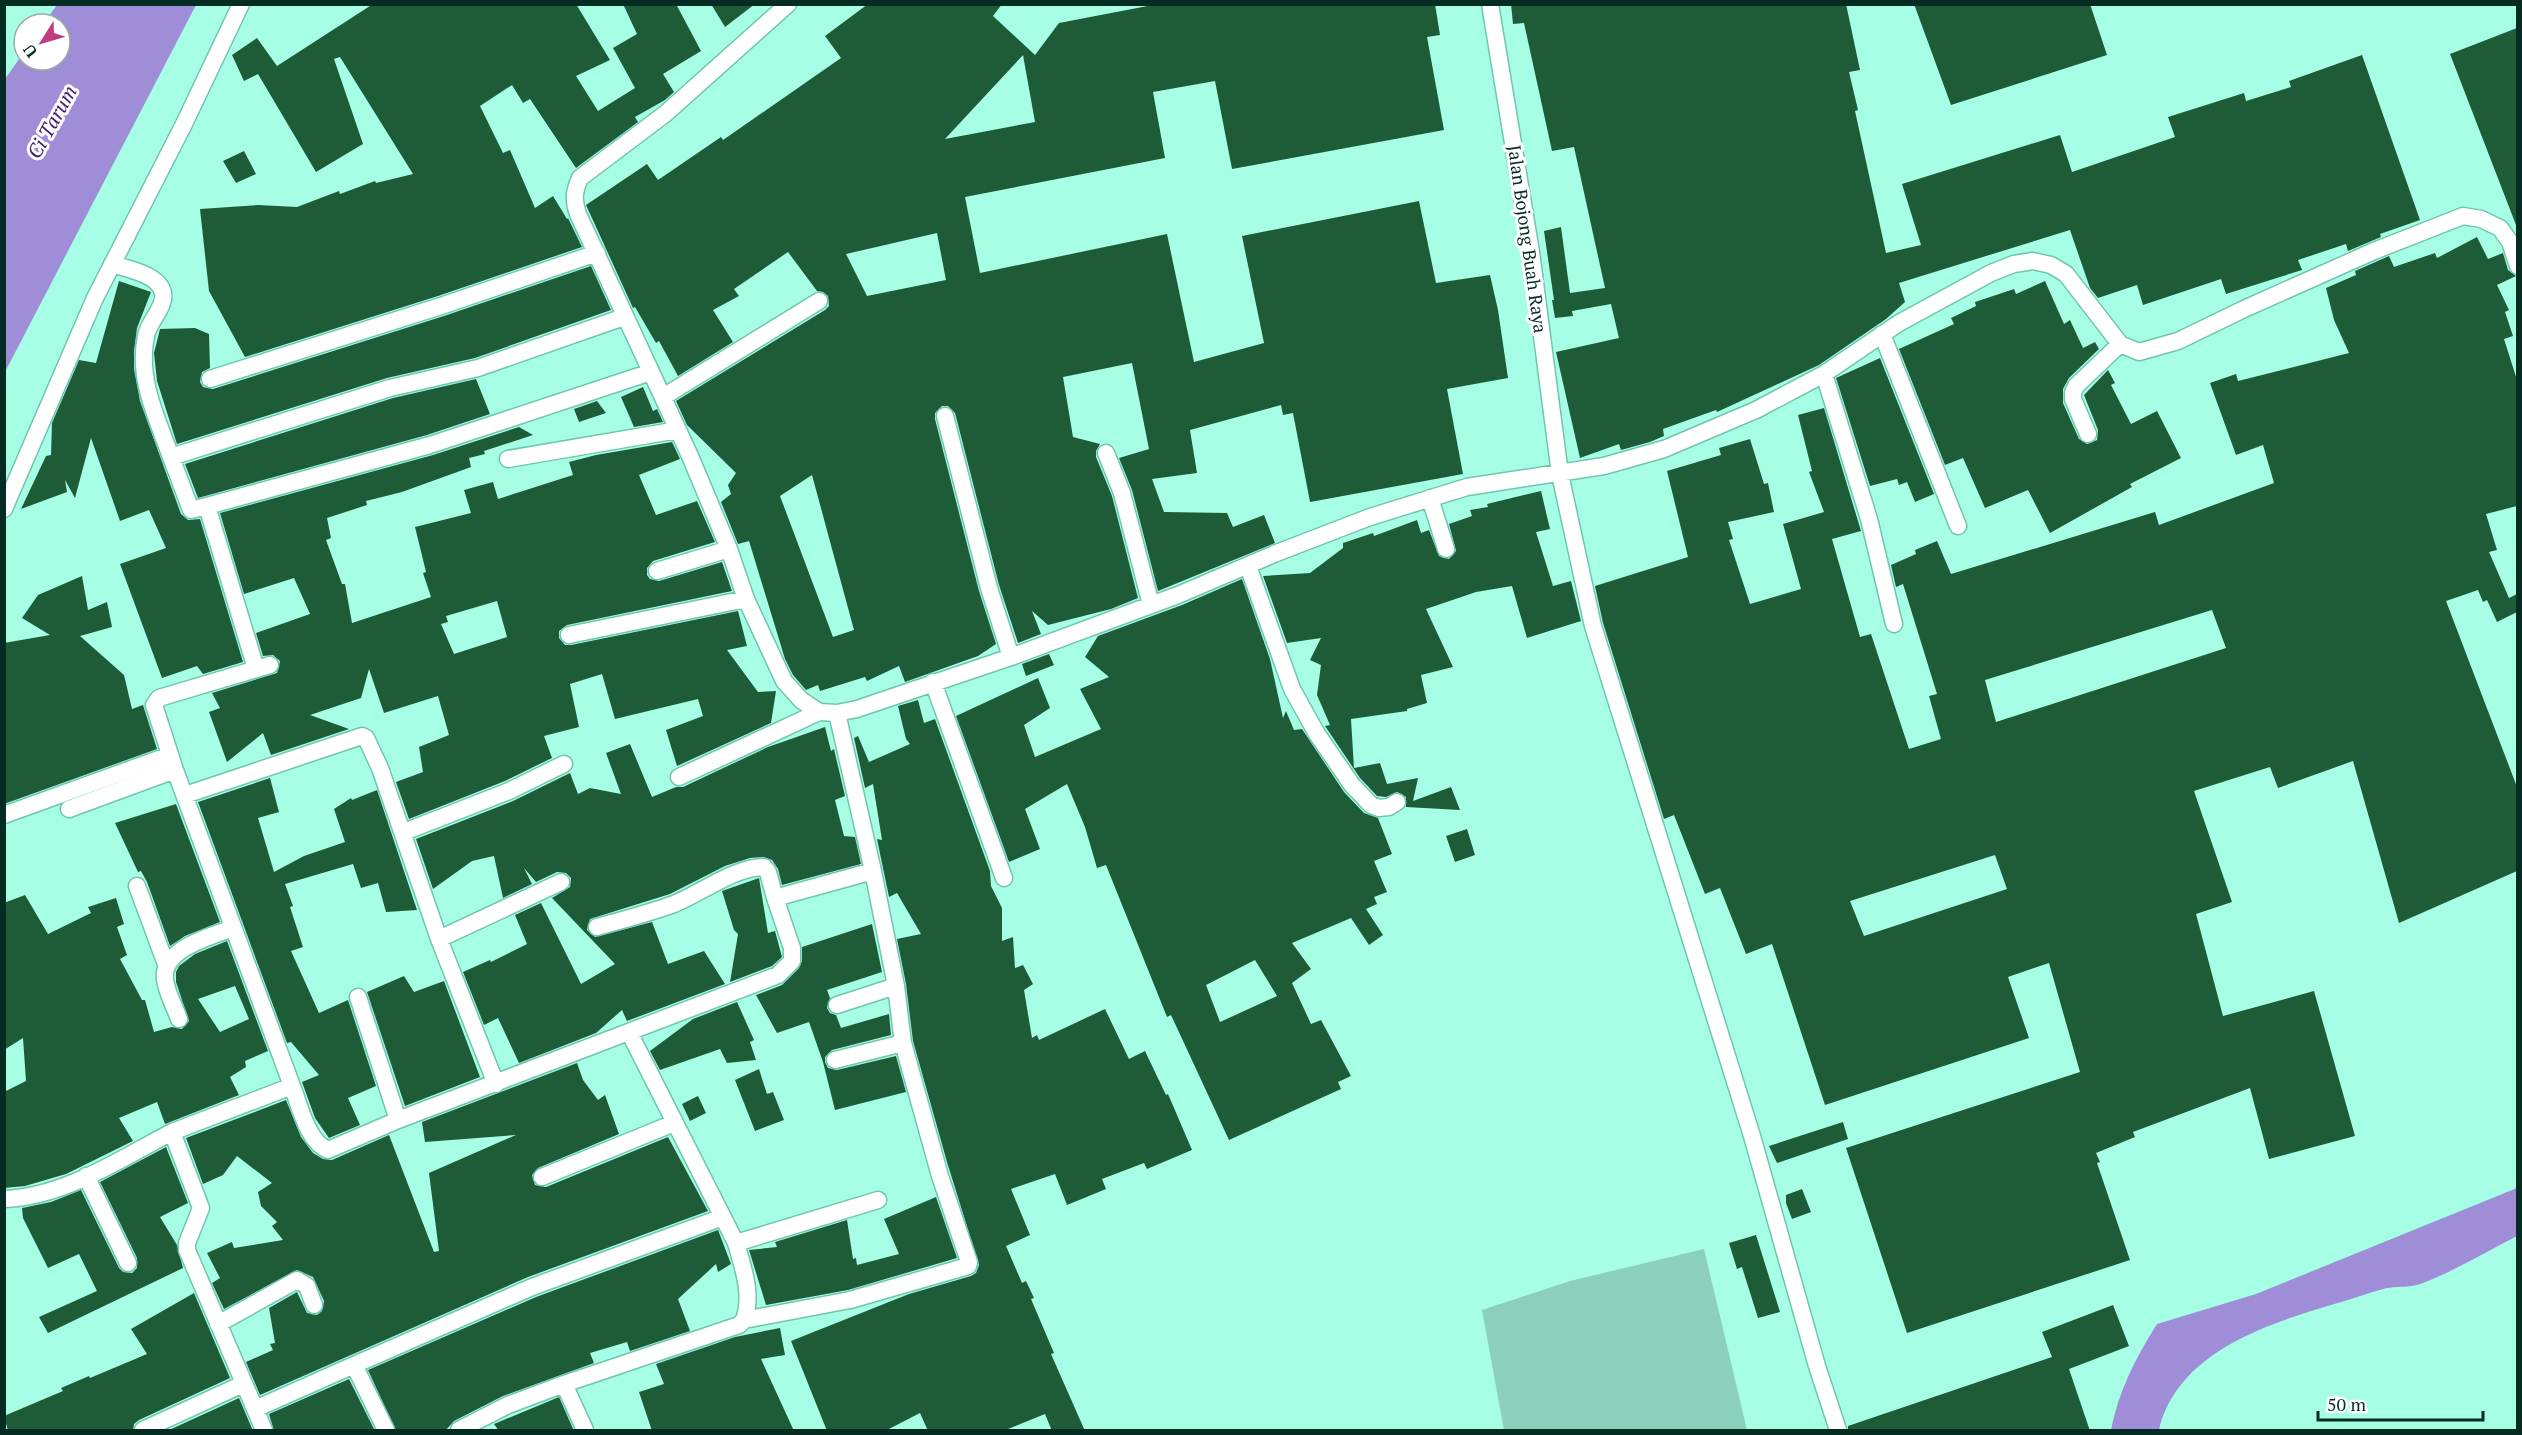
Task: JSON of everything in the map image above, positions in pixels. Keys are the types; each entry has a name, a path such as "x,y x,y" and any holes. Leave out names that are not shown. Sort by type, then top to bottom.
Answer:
{"street":[{"path":"4,509 95,298 184,124 241,4"},
{"path":"789,4 665,114 580,178 575,189 575,207 678,430 729,549 746,598 784,681 801,700 819,712"},
{"name":"Jalan Bojong Buah Raya","path":"1490,4 1531,252 1560,474 1593,626 1752,1136 1817,1366 1838,1431"},
{"path":"679,777 819,712 837,713 858,709 1011,657 1151,605 1330,531 1467,487 1604,466 1664,449 1756,410 1824,374 1882,334 1991,273 2014,264 2033,261 2051,265 2066,274 2120,344 2139,352 2178,341 2374,251 2463,216 2481,219 2500,228 2510,242 2517,266"},
{"path":"210,379 441,306 597,253"},
{"path":"112,264 150,277 158,283 163,293 162,302 146,334 144,373 148,394 191,510 430,445 651,372"},
{"path":"663,397 819,301"},
{"path":"171,457 390,388 478,368 624,317"},
{"path":"1882,334 1958,526"},
{"path":"2088,434 2073,399 2073,393 2076,386 2120,344"},
{"path":"1824,374 1869,519 1894,624"},
{"path":"945,416 989,588 1011,657"},
{"path":"508,459 678,430"},
{"path":"1106,453 1122,493 1151,605"},
{"path":"1430,498 1446,549"},
{"path":"207,506 263,667 159,698 154,705 172,762 232,928 292,1086 320,1146 328,1150 398,1120 778,975 792,961 792,948 768,872 764,867 725,879 674,904 597,927"},
{"path":"657,571 729,549"},
{"path":"1248,566 1292,689 1317,734 1352,785 1371,805 1379,808 1389,807 1397,802"},
{"path":"569,635 746,598"},
{"path":"933,682 1004,878"},
{"path":"744,1320 850,1300 968,1266 969,1262 940,1176 903,1043 896,986 873,871 837,713"},
{"path":"185,795 362,736 369,742 404,832 439,939 496,1084"},
{"path":"69,809 172,762"},
{"path":"4,815 172,762"},
{"path":"404,832 509,791 564,764"},
{"path":"775,898 873,871"},
{"path":"439,939 561,882"},
{"path":"137,886 167,967"},
{"path":"179,1019 164,978 167,967 186,946 232,928"},
{"path":"837,1005 896,986"},
{"path":"358,997 398,1120"},
{"path":"459,1431 508,1405 739,1325 748,1311 747,1280 736,1243 629,1032"},
{"path":"835,1060 903,1043"},
{"path":"4,1198 34,1196 86,1176 172,1132 292,1086"},
{"path":"542,1177 674,1123"},
{"path":"172,1132 201,1208 187,1243 187,1250 264,1431"},
{"path":"86,1176 128,1263"},
{"path":"736,1243 878,1200"},
{"path":"255,1409 532,1287 723,1217"},
{"path":"218,1324 297,1280 307,1286 314,1305"},
{"path":"354,1365 386,1431"},
{"path":"143,1431 243,1384"},
{"path":"564,1384 585,1431"}],"shaded area":[{"path":"1704,1249 1747,1430 1504,1430 1482,1310 1570,1281"}],"water":[{"name":"Ci Tarum","path":"57,5 196,5 5,372 5,79 12,69 12,72 72,72 72,12 52,12"},
{"path":"2517,1188 2517,1236 2419,1285 2380,1290 2278,1322 2251,1333 2226,1346 2203,1362 2184,1381 2169,1404 2159,1430 2111,1430 2118,1402 2129,1375 2157,1324 2256,1294"}],"building":[{"path":"373,4 576,4 610,60 576,76 598,111 635,88 613,48 637,34 623,4 676,4 701,51 663,74 674,92 665,100 635,117 638,122 576,168 530,99 523,103 512,85 480,106 503,153 510,150 535,208 553,196 568,218 582,247 438,296 245,357 209,291 200,209 258,205 297,207 339,191 340,194 375,181 376,183 413,174 340,57 334,59 363,144 316,172 258,74 244,81 232,55 257,38 277,66"},
{"path":"711,4 755,4 725,27"},
{"path":"868,4 1002,4 993,16 1035,55 1059,23 1158,4 1435,4 1440,35 1427,37 1444,130 1232,169 1215,81 1153,92 1165,158 965,197 980,273 1167,234 1194,362 1264,343 1242,236 1419,201 1436,283 1490,275 1498,310 1508,378 1447,389 1463,474 1310,502 1293,413 1283,415 1281,405 1190,430 1197,473 1152,479 1164,512 1227,513 1233,527 1264,515 1275,543 1158,591 1132,490 1119,458 1149,449 1132,363 1063,377 1073,437 1100,444 1096,457 1112,496 1138,598 1111,609 1048,625 1032,611 1041,634 1018,643 999,585 955,413 948,406 942,406 935,413 935,419 979,591 996,644 978,656 905,682 899,666 867,681 865,677 820,691 818,685 806,690 793,675 785,659 749,541 738,544 721,502 731,494 728,485 736,473 687,425 676,401 825,310 829,306 828,296 817,291 788,252 734,289 739,296 713,310 733,342 678,376 659,341 656,343 635,307 633,308 586,205 647,164 658,180 721,137 723,140 841,58 825,36","holes":["1023,55 1035,122 945,139","937,233 946,280 867,296 846,254","812,475 854,630 833,637 780,496"]},
{"path":"1511,4 1846,4 1860,70 1849,72 1858,110 1855,111 1886,253 1921,245 1902,184 2060,135 2072,172 2175,137 2168,117 2244,93 2246,101 2291,87 2289,81 2362,55 2420,220 2380,234 2381,237 2348,251 2346,244 2298,260 2302,270 2226,294 2221,279 2143,305 2137,285 2098,298 2090,288 2070,230 1899,283 1905,302 1886,319 1819,365 1717,412 1716,410 1663,429 1664,436 1650,442 1621,450 1619,444 1580,458 1556,352 1619,338 1611,304 1572,311 1573,316 1555,318 1544,231 1561,227 1570,293 1605,288 1574,147 1552,151 1524,23 1513,24"},
{"path":"1914,4 2090,4 2107,55 1951,105"},
{"path":"2517,28 2517,224 2516,225 2450,54"},
{"path":"244,151 256,174 236,183 223,161"},
{"path":"2477,237 2488,259 2503,253 2508,270 2516,276 2497,285 2509,310 2505,312 2513,336 2504,339 2517,380 2517,506 2486,514 2497,550 2489,552 2509,598 2517,594 2517,612 2497,622 2487,600 2483,602 2478,590 2446,601 2517,787 2517,871 2399,923 2353,761 2278,788 2270,767 2194,791 2232,902 2196,914 2223,1016 2314,991 2355,1136 2269,1159 2250,1088 2133,1132 2135,1137 2096,1153 2100,1162 2097,1163 2130,1260 1907,1333 1846,1148 2080,1072 2049,963 2008,977 2029,1038 1825,1105 1772,944 1746,954 1720,888 1705,894 1674,815 1664,819 1603,623 1595,586 1688,557 1667,471 1721,455 1719,448 1750,439 1764,484 1768,483 1774,512 1728,522 1733,539 1729,540 1750,604 1801,589 1783,524 1824,512 1809,472 1812,471 1798,415 1824,408 1861,531 1832,539 1860,637 1871,634 1909,749 1941,739 1929,696 1937,694 1903,584 1896,587 1891,565 1916,554 1915,550 1937,541 1951,574 2155,512 2159,525 2274,483 2263,445 2236,455 2210,383 2236,374 2238,381 2349,353 2334,320 2326,288 2356,275 2355,271 2389,256 2394,267 2435,253 2437,258","holes":["2212,610 2226,648 1996,722 1985,680","1995,855 2007,889 1864,936 1850,901"]},
{"path":"591,266 611,310 475,358 387,378 177,444 157,381 154,353 160,329 195,328 209,334 210,368 202,372 200,382 203,387 213,389 444,316"},
{"path":"119,281 151,292 137,328 134,351 134,369 140,401 181,514 188,520 200,519 243,662 203,674 197,666 162,678 120,564 166,548 149,510 120,521 91,438 75,498 65,480 67,492 21,509 46,456 51,455 52,423 79,360 96,363"},
{"path":"2045,281 2064,324 2070,320 2083,348 2095,342 2099,349 2069,378 2063,389 2063,403 2079,439 2087,444 2097,440 2098,430 2084,395 2108,370 2115,383 2111,385 2131,424 2157,411 2181,458 2130,484 2132,487 2050,533 2028,490 1985,508 1963,458 1945,465 1899,349 1954,324 1951,318 1976,306 1975,302 2014,289 2016,294"},
{"path":"1880,358 1934,494 1915,502 1907,482 1899,485 1897,479 1870,486 1836,378"},
{"path":"476,379 490,414 427,435 198,498 185,464 393,398"},
{"path":"643,387 653,411 657,409 663,422 634,427 621,397"},
{"path":"597,401 606,413 579,422 574,409"},
{"path":"519,427 533,435 469,458 471,467 402,492 366,501 367,505 327,518 331,538 326,540 342,584 345,584 352,623 431,597 423,573 426,572 415,527 471,513 464,490 493,482 498,499 573,475 569,462 672,442 680,459 639,475 656,515 697,501 715,542 653,561 647,568 647,575 650,579 659,581 722,562 732,591 567,625 559,631 559,638 565,645 571,645 738,611 747,646 727,650 758,692 776,691 771,723 677,766 666,730 703,716 698,699 615,719 602,674 570,684 579,727 544,736 552,758 505,781 409,819 396,782 423,772 419,747 449,735 438,696 384,713 369,669 361,698 310,715 349,729 271,755 263,733 227,762 209,712 220,708 212,693 277,673 280,661 273,655 263,656 256,633 310,614 294,578 244,594 220,513 433,455","holes":["497,601 507,637 454,654 441,624 448,622 446,616"]},
{"path":"1541,491 1550,529 1536,532 1553,586 1571,581 1581,621 1527,638 1512,586 1476,592 1426,609 1453,667 1421,675 1427,703 1407,709 1407,711 1351,719 1354,768 1380,763 1387,784 1418,778 1413,801 1451,787 1460,810 1406,807 1406,797 1397,792 1386,797 1377,796 1360,778 1325,726 1330,725 1317,695 1321,665 1310,660 1321,638 1287,643 1263,576 1310,573 1343,548 1343,543 1373,533 1374,536 1417,520 1421,533 1429,530 1439,556 1449,559 1456,551 1449,524 1472,516 1470,510"},
{"path":"82,576 88,610 107,602 112,627 80,636 124,675 132,709 143,705 157,749 4,804 4,643 50,635 22,618 38,595"},
{"path":"1242,579 1270,659 1283,718 1286,711 1294,730 1302,729 1344,792 1364,813 1378,818 1392,854 1374,861 1387,892 1374,897 1377,904 1366,909 1383,935 1369,945 1351,918 1292,943 1311,969 1292,983 1311,1024 1321,1020 1351,1076 1338,1082 1341,1089 1229,1140 1171,1015 1167,1017 1106,865 1097,868 1085,827 1067,784 1025,809 1040,849 1009,862 956,716 1038,678 1050,708 1024,725 1035,757 1101,729 1080,689 1109,677 1085,657 1098,636 1182,605","holes":["1255,960 1277,996 1220,1022 1206,985"]},
{"path":"1049,654 1054,665 1026,676 1022,664"},
{"path":"918,700 924,723 935,719 990,871 991,886 1002,908 1002,941 1013,937 1015,968 1023,965 1033,984 1024,990 1032,1038 1037,1035 1039,1040 1105,1009 1129,1059 1145,1051 1166,1095 1168,1094 1192,1150 1147,1169 1144,1163 1102,1179 1106,1189 1067,1205 1055,1174 1011,1189 1030,1235 1006,1246 1022,1283 1026,1281 1034,1298 1031,1299 1054,1353 1051,1354 1085,1431 1052,1431 1045,1414 1003,1431 928,1431 920,1413 885,1431 827,1431 791,1341 909,1294 971,1276 976,1273 979,1265 913,1041 906,984 897,939 921,934 897,893 889,897 877,839 882,840 873,784 865,788 854,738 858,736 869,762 910,744 906,739 898,706"},
{"path":"825,727 831,751 834,749 845,796 835,800 844,836 855,837 861,864 782,885 778,869 772,860 763,857 750,858 725,866 670,894 590,919 587,930 595,937 652,922 668,964 704,951 725,984 627,1021 622,1010 596,1033 519,1063 498,1018 484,1025 463,972 490,960 491,962 527,944 515,915 541,903 581,984 615,964 552,898 570,887 571,878 566,873 557,872 536,882 524,868 532,884 503,898 494,856 472,861 433,889 416,839 513,801 570,773 578,794 590,788 621,794 606,753 630,744 652,797 676,787 683,787 768,747"},
{"path":"270,778 279,812 258,818 274,872 304,856 345,842 334,809 351,798 352,800 377,790 417,910 386,912 378,883 361,888 353,864 285,884 303,947 291,951 319,1013 348,1000 376,1086 348,1098 360,1125 329,1138 315,1118 302,1082 319,1075 291,1042 287,1043 198,802"},
{"path":"176,804 220,922 185,936 170,946 147,882 141,871 138,872 115,823"},
{"path":"1467,829 1475,855 1455,862 1446,836"},
{"path":"759,878 768,933 775,931 782,957 772,966 730,982 738,934 734,930 722,891"},
{"path":"25,895 48,934 91,913 88,907 116,898 124,924 117,927 127,955 120,959 142,1000 145,1000 154,1032 172,1027 182,1029 189,1021 176,982 176,972 179,966 195,954 227,941 268,1051 245,1061 246,1067 230,1077 239,1095 165,1124 157,1102 119,1118 133,1141 66,1174 25,1186 4,1188 4,1092 26,1081 23,1038 4,1050 4,903","holes":["235,986 249,1019 220,1032 198,999"]},
{"path":"872,924 882,972 827,990 830,998 827,1008 830,1013 836,1015 841,1028 889,1014 891,1035 832,1050 825,1057 825,1062 828,1068 837,1070 896,1056 906,1092 835,1110 823,1062 809,1022 777,1033 756,995 782,985 799,968 802,961 802,947"},
{"path":"404,976 414,992 444,981 480,1077 405,1106 367,992"},
{"path":"737,1002 754,1040 750,1042 756,1060 727,1063 720,1049 660,1070 650,1051 693,1019"},
{"path":"577,1063 583,1080 598,1100 605,1095 619,1134 538,1168 532,1175 535,1185 546,1187 668,1137 708,1211 528,1277 260,1395 246,1362 273,1350 270,1344 275,1343 269,1308 297,1292 307,1313 317,1315 322,1311 324,1301 313,1277 297,1270 224,1309 212,1283 220,1278 207,1253 232,1242 234,1248 283,1240 272,1226 277,1222 261,1206 258,1192 272,1183 237,1156 223,1175 203,1184 186,1138 286,1100 301,1137 313,1153 323,1159 332,1160 389,1135 434,1252 439,1251 429,1173 516,1135 425,1142 422,1122"},
{"path":"759,1069 767,1094 773,1092 784,1120 755,1131 735,1080"},
{"path":"698,1096 706,1113 690,1121 682,1104"},
{"path":"1843,1122 1848,1139 1777,1163 1769,1146"},
{"path":"166,1147 188,1203 160,1217 177,1245 183,1268 48,1333 39,1317 97,1291 79,1254 48,1268 23,1218 22,1208 51,1202 81,1190 119,1268 123,1272 132,1273 137,1268 137,1258 100,1182"},
{"path":"1802,1189 1811,1212 1792,1219 1786,1203 1786,1195"},
{"path":"936,1197 957,1258 848,1290 766,1305 749,1250 777,1247 775,1242 847,1220 853,1259 856,1258 857,1265 899,1254 884,1219"},
{"path":"718,1230 731,1264 718,1272 716,1264 678,1299 690,1331 630,1351 627,1342 590,1353 594,1363 503,1396 454,1421 445,1431 396,1431 368,1370 536,1297"},
{"path":"1756,1235 1780,1312 1758,1318 1742,1267 1737,1269 1729,1243"},
{"path":"194,1293 230,1378 139,1420 134,1424 133,1431 8,1431 4,1416 63,1391 61,1388 147,1354 131,1329"},
{"path":"2113,1305 2129,1346 2069,1369 2090,1431 1848,1431 1848,1426 2052,1357 2042,1332"},
{"path":"780,1328 785,1355 761,1359 794,1431 652,1431 639,1392 664,1384 656,1364 735,1337"},
{"path":"349,1379 375,1431 274,1431 269,1414"},
{"path":"559,1397 574,1431 499,1431 494,1424"},
{"path":"239,1398 253,1431 167,1431"}]}
